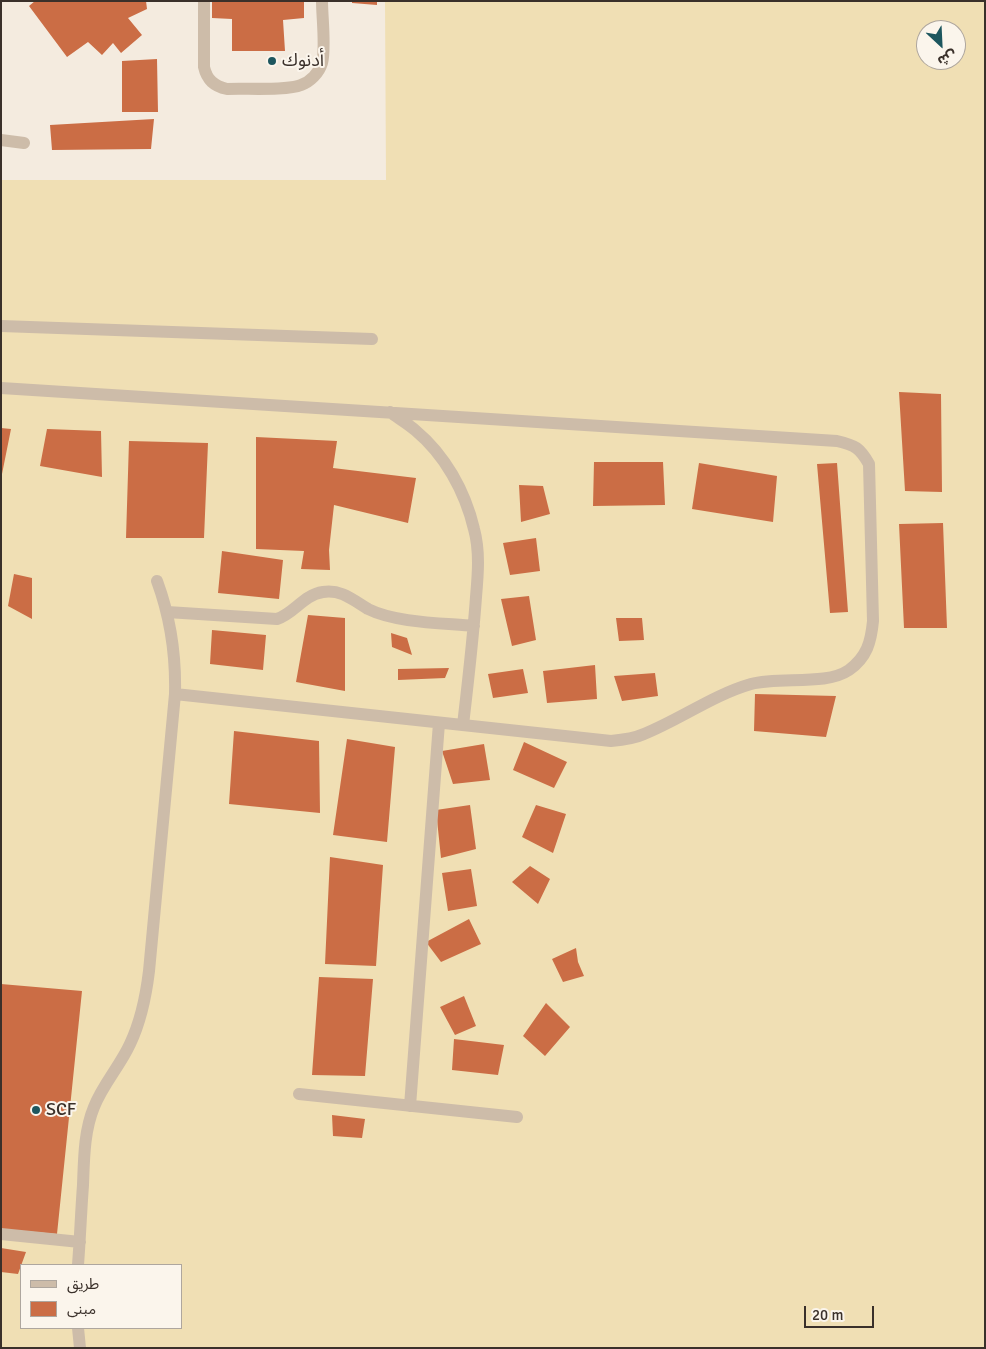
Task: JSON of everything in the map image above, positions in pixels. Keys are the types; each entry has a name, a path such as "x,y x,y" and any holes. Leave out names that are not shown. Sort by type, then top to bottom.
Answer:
{"lane":[{"path":"204,1 204,67 206,75 218,87 227,89 300,86 310,80 322,63 322,1"},
{"path":"1,140 24,143"},
{"path":"1,326 372,339"},
{"path":"1,388 837,441 850,444 862,452 869,464 873,621 871,640 863,657 848,671 830,678 771,680 737,688 644,734 610,741 175,694"},
{"path":"390,412 414,429 436,450 453,475 466,502 475,530 478,560 474,626 463,725"},
{"path":"78,1264 87,1131 94,1108 104,1086 130,1044 146,996 175,694 174,651 167,612 157,582"},
{"path":"167,612 277,619 290,613 303,600 313,594 335,592 346,595 381,614 396,618 474,626"},
{"path":"410,1106 439,722"},
{"path":"299,1094 517,1117"},
{"path":"1,1234 80,1242"},
{"path":"78,1329 80,1348"}],"sand":[{"path":"385,1 985,1 985,1348 1,1348 1,180 386,180"}],"building":[{"path":"35,1 146,1 147,9 128,18 142,35 121,53 113,43 102,55 88,42 67,57 29,6"},
{"path":"212,1 304,1 304,18 283,20 285,51 232,51 232,19 212,18"},
{"path":"352,1 377,1 377,5 352,3"},
{"path":"157,59 158,112 122,112 122,61"},
{"path":"154,119 151,149 52,150 50,125"},
{"path":"899,392 941,394 942,492 905,491"},
{"path":"1,428 11,429 2,474 1,474"},
{"path":"47,429 101,431 102,477 40,466"},
{"path":"256,437 337,441 333,468 416,478 408,523 334,505 329,550 330,570 301,569 304,551 256,549"},
{"path":"129,441 208,443 204,538 126,538"},
{"path":"594,462 663,462 665,505 593,506"},
{"path":"699,463 777,476 773,522 692,509"},
{"path":"837,463 848,612 830,613 817,464"},
{"path":"519,485 543,486 550,514 521,522"},
{"path":"943,523 947,628 904,628 899,524"},
{"path":"536,538 540,571 510,575 503,543"},
{"path":"222,551 283,560 279,599 218,593"},
{"path":"14,574 32,578 32,619 8,606"},
{"path":"529,596 536,640 512,646 501,599"},
{"path":"308,615 345,618 345,691 296,682"},
{"path":"616,618 642,618 644,640 619,641"},
{"path":"212,630 266,635 263,670 210,664"},
{"path":"391,633 407,638 412,655 392,647"},
{"path":"595,665 597,699 547,703 543,671"},
{"path":"449,668 445,678 398,680 398,669"},
{"path":"523,669 528,693 493,698 488,674"},
{"path":"655,673 658,696 622,701 614,676"},
{"path":"755,694 836,696 826,737 754,731"},
{"path":"234,731 319,741 320,813 229,804"},
{"path":"347,739 395,747 387,842 333,835"},
{"path":"524,742 567,762 554,788 513,770"},
{"path":"484,744 490,780 453,784 442,751"},
{"path":"470,805 476,849 441,858 436,810"},
{"path":"536,805 566,814 553,853 522,837"},
{"path":"330,857 383,865 376,966 325,964"},
{"path":"530,866 550,879 538,904 512,882"},
{"path":"471,869 477,906 448,911 442,873"},
{"path":"469,919 481,944 441,962 426,942"},
{"path":"576,948 578,962 584,976 563,982 552,959"},
{"path":"319,977 373,979 365,1076 312,1075"},
{"name":"SCF","path":"1,984 82,991 57,1234 1,1229"},
{"path":"464,996 476,1026 455,1035 440,1007"},
{"path":"546,1003 570,1027 545,1056 523,1036"},
{"path":"454,1039 504,1045 498,1075 452,1070"},
{"path":"332,1115 365,1119 362,1138 333,1136"},
{"path":"1,1248 26,1252 20,1264 18,1274 1,1272"}],"place":[{"name":"أدنوك","path":"272,61"},
{"name":"SCF","path":"36,1110"}]}
